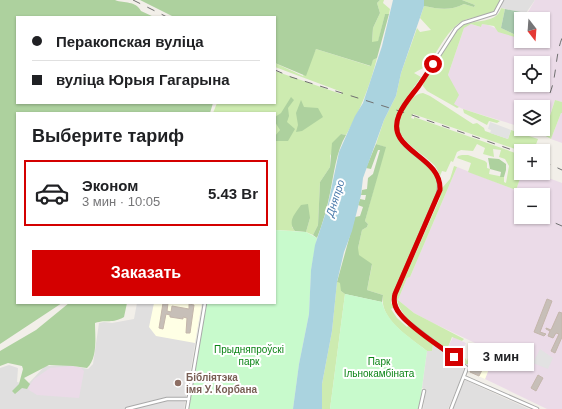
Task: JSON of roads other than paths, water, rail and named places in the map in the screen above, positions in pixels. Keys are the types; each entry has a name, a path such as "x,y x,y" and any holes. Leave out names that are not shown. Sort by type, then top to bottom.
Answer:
{"street":[{"path":"450,409 467,368 404,318 397,310 395,304 395,294 438,194 440,185 438,176 432,167 401,140 397,131 397,122 403,107 418,88 456,29 463,23 495,13 502,0"},
{"path":"187,409 205,304"},
{"path":"464,377 537,409"},
{"path":"420,409 424,391"},
{"path":"127,409 167,399 189,399"}],"water":[{"name":"Дняпро","path":"393,0 424,0 424,6 401,73 396,96 384,120 363,178 361,195 352,231 344,252 337,282 332,331 322,384 322,409 293,409 299,364 309,314 311,270 315,245 327,209 339,152 355,116 363,103 382,46"}],"railway":[{"path":"133,0 165,16"},
{"path":"550,93 562,38"},
{"path":"276,70 291,77 412,115 514,151"},
{"path":"550,164 562,170"},
{"path":"550,221 562,226"}],"place":[{"name":"Бібліятэка імя У. Корбана","path":"178,383"}],"park label":[{"name":"Прыдняпроўскі парк","path":"249,354"},
{"name":"Парк Ільнокамбіната","path":"379,366"}]}
